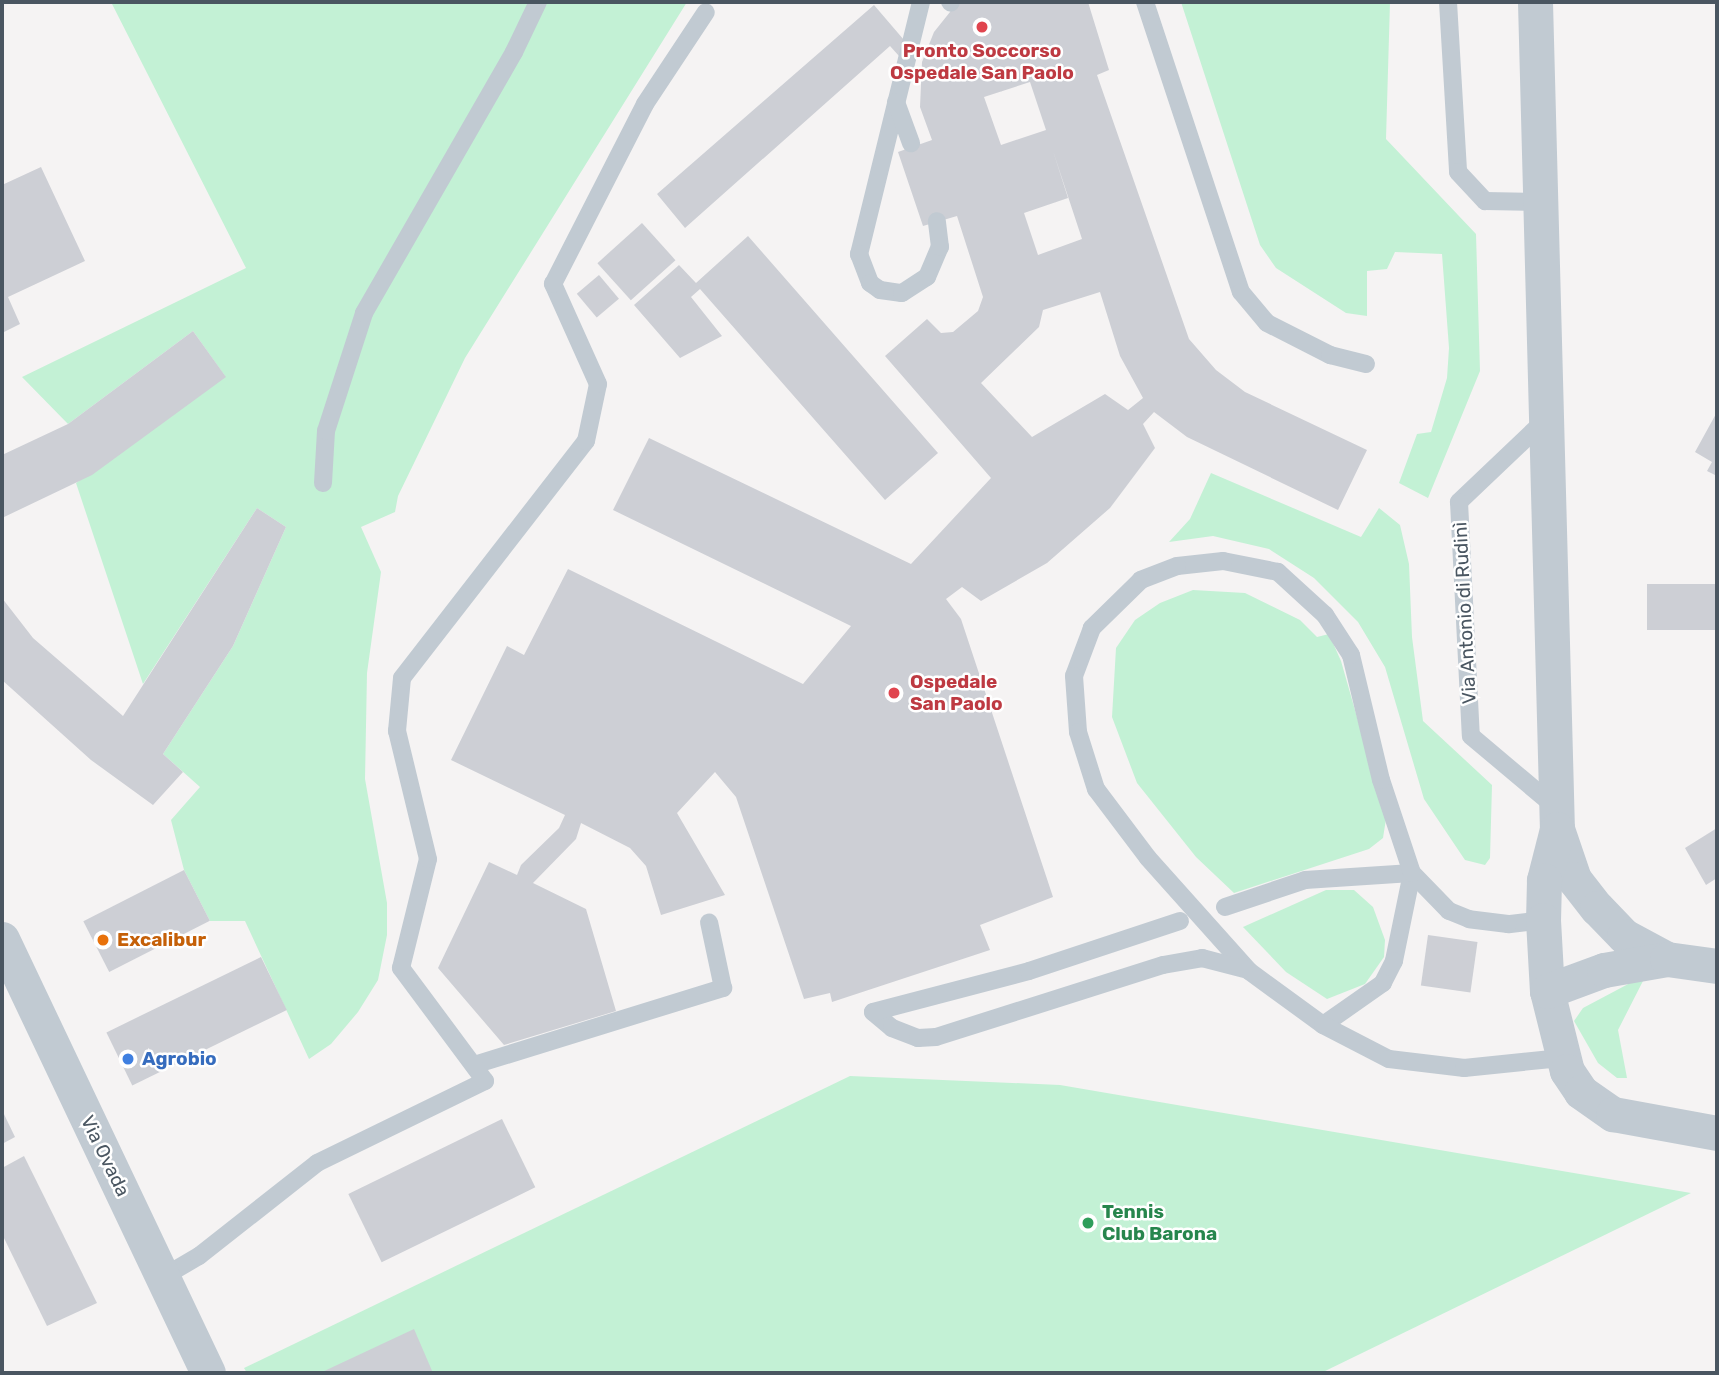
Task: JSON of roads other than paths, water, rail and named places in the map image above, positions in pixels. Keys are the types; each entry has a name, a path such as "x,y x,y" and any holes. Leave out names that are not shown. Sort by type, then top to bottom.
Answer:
{"street":[{"path":"1538,8 1556,818 1544,880 1547,991 1561,1058 1581,1092 1613,1114 1717,1133"},
{"path":"1556,818 1574,879 1624,936 1667,959"},
{"name":"Via Ovada","path":"2,939 208,1373"},
{"path":"1547,991 1604,970 1667,959 1717,966"}],"lane":[{"path":"323,483 326,431 365,313 514,52 538,2"},
{"path":"921,2 859,254 870,283 880,290 902,293 927,277 940,247 937,221"},
{"path":"1145,2 1241,292 1266,323 1330,355 1366,364"},
{"path":"1448,2 1458,172 1486,201 1542,202"},
{"path":"163,1278 205,1252 317,1163 485,1081 401,968 428,859 397,732 401,678 586,441 598,384 553,285 645,104 706,12"},
{"path":"896,102 911,144"},
{"name":"Via Antonio di Rudinì","path":"1547,417 1459,502 1471,736 1556,818"},
{"path":"1543,920 1508,924 1469,919 1449,911 1412,873 1381,780 1351,655 1325,615 1278,572 1223,561 1177,566 1141,580 1092,628 1074,676 1077,732 1096,789 1148,859 1249,971 1323,1025 1389,1059 1464,1068 1561,1058"},
{"path":"1225,906 1305,880 1412,873"},
{"path":"1323,1025 1383,983 1394,961 1412,873"},
{"path":"1180,921 1029,971 873,1012 892,1028 918,1038 936,1037 1163,965 1202,958 1249,971"},
{"path":"474,1065 723,988 709,922"}],"place":[{"name":"Pronto Soccorso Ospedale San Paolo","path":"982,27"},
{"name":"Ospedale San Paolo","path":"894,693"},
{"name":"Excalibur","path":"103,940"},
{"name":"Agrobio","path":"128,1059"},
{"name":"Tennis Club Barona","path":"1088,1223"}]}
